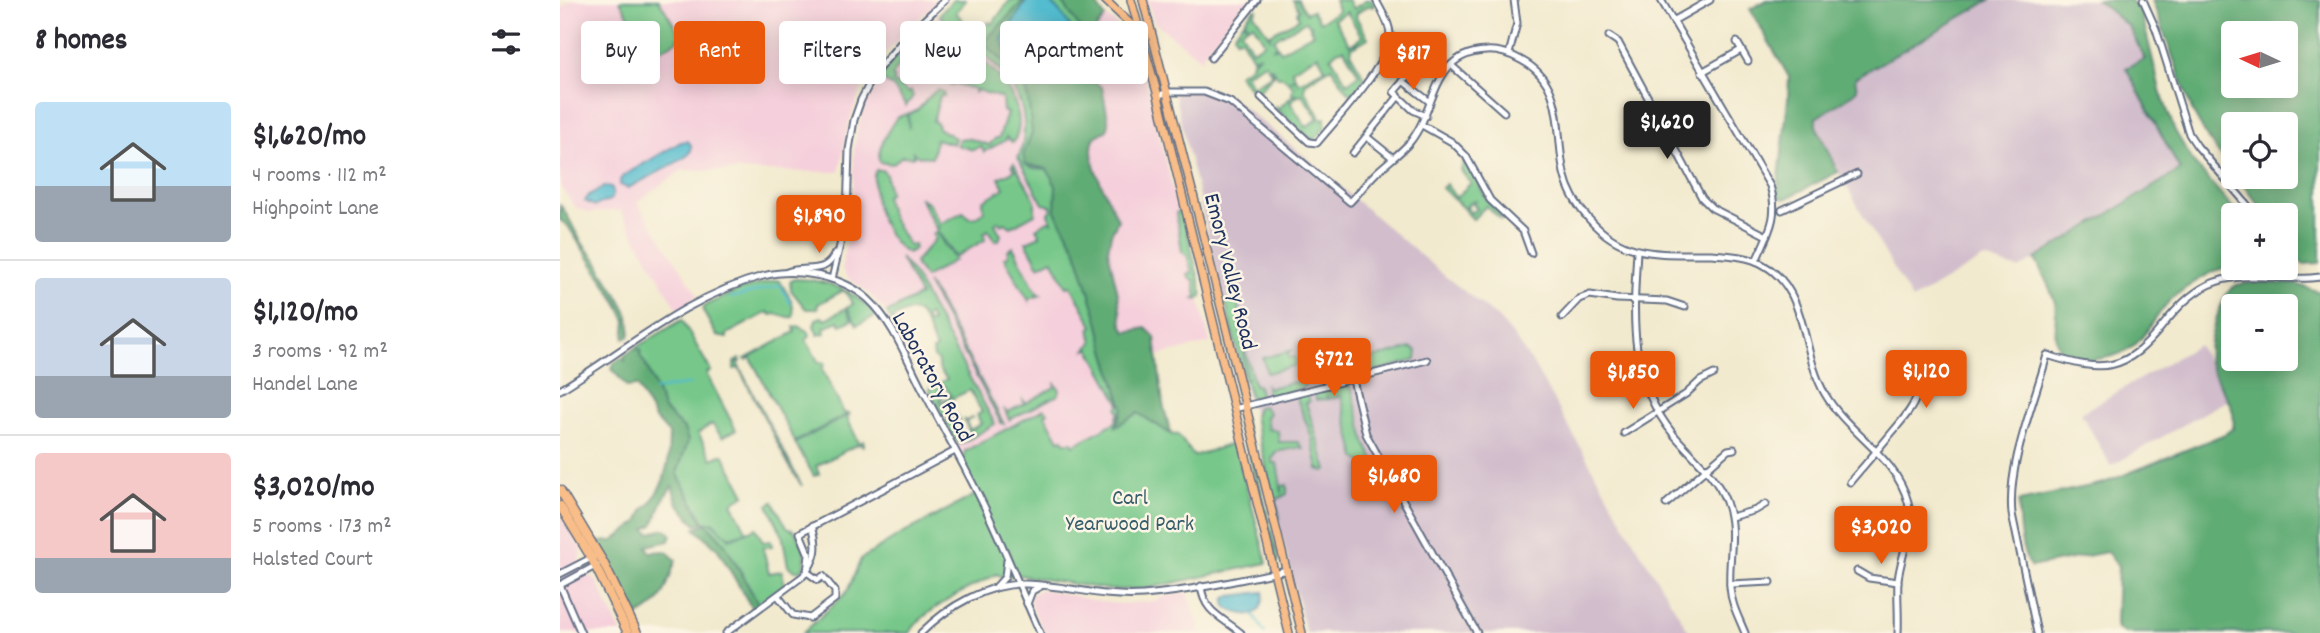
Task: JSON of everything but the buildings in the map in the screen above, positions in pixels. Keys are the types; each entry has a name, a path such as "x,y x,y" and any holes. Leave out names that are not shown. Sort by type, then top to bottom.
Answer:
{"highway":[{"path":"560,490 637,633"},
{"path":"560,506 597,560 628,633"}],"main road":[{"path":"1105,0 1127,21"},
{"name":"Emory Valley Road","path":"1130,0 1137,21"},
{"name":"Emory Valley Road","path":"1143,0 1302,633"},
{"name":"Emory Valley Road","path":"1148,59 1289,633"},
{"path":"1207,301 1219,298"}],"street":[{"path":"832,279 846,224 849,204 849,150 854,120 861,100 876,73 904,40 945,0"},
{"path":"1211,58 1257,0"},
{"path":"1261,97 1309,142 1317,143 1378,67 1387,51 1389,26 1376,0"},
{"path":"1509,54 1517,23 1514,0"},
{"path":"1661,0 1770,186 1775,206 1774,218 1756,261"},
{"path":"1674,21 1710,0"},
{"path":"2143,0 2156,29 2189,134 2246,203"},
{"path":"1609,36 1618,42 1702,198 1712,208 1767,236"},
{"path":"1737,42 1748,61"},
{"path":"1702,72 1741,50"},
{"path":"1157,96 1167,92 1204,92 1230,102 1350,202 1373,176 1410,143 1422,125 1439,79 1451,65 1474,52 1497,51 1529,64 1550,88 1556,102 1564,174 1571,191 1581,209 1609,237 1637,251 1738,256 1756,261 1777,275 1786,285 1799,309 1813,368 1824,393 1842,418 1899,480 1909,504 1909,533 1898,582 1898,633"},
{"path":"1451,65 1504,112"},
{"path":"1415,67 1394,92 1413,110 1426,116"},
{"path":"1403,81 1430,102"},
{"path":"1353,153 1398,97"},
{"path":"1422,125 1451,142 1466,156 1490,200 1523,231 1531,253"},
{"path":"1367,137 1393,158"},
{"path":"1782,210 1857,174"},
{"path":"784,274 795,269 819,269 826,266 834,257 846,224"},
{"path":"1637,251 1635,348 1657,411 1724,496 1731,517 1730,584 1736,613 1745,633"},
{"name":"Laboratory Road","path":"560,390 713,293 765,275 784,274 832,279 863,295 883,316 986,511 1040,633"},
{"path":"2298,278 2320,277"},
{"path":"2037,633 2011,498 2015,469 2047,355 2092,367 2117,363 2135,355 2181,304 2208,285 2229,280"},
{"path":"1562,317 1571,305 1590,295 1667,301 1685,307"},
{"path":"1234,409 1427,359"},
{"path":"1850,482 1908,413 1916,398 1913,372 1902,365"},
{"path":"1624,433 1714,374"},
{"path":"1353,380 1366,434 1477,633"},
{"path":"1666,504 1728,450 1734,449"},
{"path":"807,572 809,555 800,533 955,451"},
{"path":"1731,517 1756,510 1766,504"},
{"path":"726,633 778,596 812,566 817,551 812,526"},
{"path":"994,589 1005,577 1007,557"},
{"path":"560,575 597,560"},
{"path":"581,633 560,585 597,560"},
{"path":"921,633 955,606 994,589 1018,584 1105,596 1144,595 1287,570"},
{"path":"1857,571 1869,578 1898,582"},
{"path":"778,596 793,615 810,618 815,615 835,596 823,576 818,580 807,572"},
{"path":"1730,584 1771,582"},
{"path":"1027,604 1032,591 1043,586"},
{"path":"1201,586 1207,607 1241,633"}],"shaded area":[{"path":"573,0 938,0 917,21 900,21 900,38 886,52 886,21 779,21 779,84 863,84 848,125 839,172 682,170 637,202 698,295 678,310 620,210 590,213 575,207 560,186 560,8"},
{"path":"1147,0 1254,0 1248,7 1243,4 1203,54 1202,60 1154,22"},
{"path":"1990,0 2097,0 2129,27 2145,59 2126,69 2180,170 2019,269 1984,258 1912,300 1802,109"},
{"path":"944,9 957,21 932,21"},
{"path":"986,49 1000,62 1000,84 1023,84 1033,168 1157,402 1053,458 965,451 963,458 955,442 961,444 995,424 910,269 902,261 920,295 887,313 870,294 848,278 842,269 853,217 854,150 858,128 867,102 879,84 886,84 886,69 900,54 900,84 986,84"},
{"path":"1147,84 1210,343 1156,356 1157,351 1142,328 1126,332 1122,324 1108,250 1111,234 1118,220 1099,180 1091,149 1095,137 1109,124 1102,87 1097,85"},
{"path":"1204,86 1227,94 1496,316 1533,364 1636,545 1690,633 1306,633 1174,88"},
{"path":"2198,345 2229,399 2111,466 2081,413"},
{"path":"560,514 582,550 578,561 585,576 596,580 621,633 560,633"},
{"path":"1042,589 1120,604 1156,601 1162,597 1187,593 1202,633 1044,633 1030,597"}],"green space":[{"path":"659,0 674,25 674,42 660,50 660,21 631,21 620,1"},
{"name":"Carl Yearwood Park","path":"953,0 966,0 956,13 962,21 946,21 940,16"},
{"name":"Carl Yearwood Park","path":"1010,0 1024,0 1004,21 1000,21 1000,26 986,41 986,26 989,22 992,24"},
{"path":"1024,0 1027,0 1014,21 1004,21"},
{"path":"1049,0 1061,0 1075,21 1066,21"},
{"path":"1061,0 1093,0 1105,17 1102,21 1075,21"},
{"path":"1293,0 1298,0 1306,13 1312,10 1320,22 1338,11 1335,0 1348,0 1353,9 1359,5 1361,7 1365,0 1372,0 1375,5 1357,13 1356,17 1368,38 1358,44 1356,42 1357,45 1352,47 1351,54 1365,78 1351,96 1331,67 1306,83 1304,89 1321,119 1325,118 1325,127 1316,139 1309,138 1275,108 1279,108 1293,95 1291,91 1294,87 1283,77 1278,77 1271,67 1268,68 1265,63 1245,74 1252,86 1272,75 1269,69 1271,68 1274,75 1256,93 1238,74 1251,66 1252,61 1260,55 1253,58 1241,38 1236,39 1234,34 1244,21 1247,27 1241,31 1252,50 1265,43 1253,24 1248,26 1245,20 1254,9 1257,9 1254,14 1270,37 1270,34 1299,19 1299,10","holes":["1347,12 1362,37 1350,45 1334,19","1306,21 1312,25 1310,27 1313,33 1281,51 1278,47 1272,49 1277,45 1274,39","1344,49 1359,75 1347,83 1331,57","1318,55 1325,68 1299,83 1296,78 1289,81 1295,77 1292,70","1298,93 1295,95 1297,97 1302,94 1318,119 1306,127 1290,102 1295,98 1294,95"]},
{"path":"1767,0 1990,0 1855,78 1857,89 1852,95 1816,118 1816,126 1838,172 1785,199 1777,196 1789,77 1750,9"},
{"path":"2097,0 2130,0 2141,11 2160,90 2175,131 2194,163 2229,203 2221,203 2221,269 2206,275 2178,294 2131,348 2114,356 2081,360 2071,358 2058,346 2055,336 2055,303 2035,259 2180,170 2126,68 2145,59 2129,27"},
{"path":"2152,0 2320,0 2320,263 2303,264 2298,259 2298,203 2258,203 2246,189 2298,189 2298,112 2221,112 2221,156 2193,112"},
{"path":"1000,25 1000,58 986,46 986,40"},
{"name":"Carl Yearwood Park","path":"986,45 1000,58 1000,71 986,57"},
{"path":"899,53 900,64 892,76 895,79 893,82 909,93 911,91 913,96 906,106 894,88 886,82 886,70"},
{"path":"986,64 1000,78 1000,84 1004,84 1015,103 1018,129 1014,141 1006,137 1006,140 984,152 981,146 973,150 957,145 959,139 967,138 989,145 999,138 1007,113 1003,111 1002,98 977,90 974,94 975,90 957,84 986,84"},
{"name":"Carl Yearwood Park","path":"1010,84 1021,84 1030,104 1032,117 1032,132 1025,164 1033,168 1047,169 1056,186 1055,211 1075,247 1097,317 1123,408 1116,425 1138,413 1171,434 1178,435 1194,456 1235,443 1267,563 1145,589 1111,590 1018,575 1002,577 997,574 936,607 916,624 910,633 803,633 847,592 861,559 977,494 960,459 965,451 1044,409 1048,412 1045,415 1059,440 1072,442 1074,445 1117,421 1117,408 1120,404 1090,349 1086,350 1093,342 1090,329 1093,326 1071,286 1067,287 1052,259 1039,266 1026,242 1040,236 1036,228 1048,221 1052,222 1048,214 1052,209 1051,206 1043,204 1018,158 1022,149 1024,121 1021,104"},
{"path":"1021,84 1034,84 1037,88 1045,84 1097,84 1102,87 1109,124 1107,130 1095,137 1092,156 1099,179 1118,220 1111,234 1108,250 1122,324 1126,332 1146,328 1155,337 1163,404 1171,434 1138,413 1116,426 1123,408 1075,247 1055,211 1056,186 1047,169 1025,164 1023,155 1032,133 1027,91"},
{"path":"938,90 943,92 944,96 940,96 933,121 938,128 955,138 953,144 936,139 932,157 917,156 913,152 914,157 902,156 893,164 879,162 882,144 897,117 907,114 909,129 908,114 917,110"},
{"path":"1463,162 1468,164 1487,200 1501,214 1501,219 1486,206 1473,219 1465,211 1468,208 1471,213 1477,209 1473,203 1475,201 1464,209 1442,188 1446,184 1456,198 1471,183 1461,171"},
{"path":"1014,163 1035,200 1035,214 1011,227 1005,223 1001,225 998,221 995,224 1001,235 999,240 995,241 988,230 984,233 985,240 955,257 936,229 940,227 936,228 920,198 928,202 940,224 963,212 970,218 977,217 984,211 983,201 1004,188 999,178 1015,170 1012,165"},
{"path":"876,170 882,170 886,174 889,194 885,196 892,218 909,246 914,244 915,249 907,253 891,238 880,218 874,175"},
{"path":"560,205 622,302 629,319 629,337 624,338 626,321 618,304 568,226 560,220"},
{"path":"1182,209 1202,293 1197,300 1194,299 1197,297 1194,280 1189,278 1188,273 1192,273 1187,255 1182,252 1176,213"},
{"path":"936,232 955,260 925,278 915,262 935,239 933,234"},
{"path":"1013,247 1037,293 1041,295 1029,301 1004,258"},
{"path":"900,258 913,273 995,424 961,444 957,443 945,421 957,415 960,420 954,424 963,438 970,433 964,419 966,421 973,417 966,422 970,430 981,424 977,415 982,412 970,390 945,402 944,400 951,396 945,386 938,390 942,399 940,400 950,414 943,417 929,389 947,379 934,358 933,351 936,349 926,325 932,322 929,315 925,317 925,323 920,314 913,311 893,318 908,350 887,313 920,295"},
{"path":"794,279 818,281 844,290 818,304 817,309 806,309 791,290 790,282"},
{"path":"780,281 790,298 793,317 771,315 768,312 727,334 727,338 717,336 703,311 704,306 738,290"},
{"path":"927,283 937,298 1004,424 1001,423"},
{"path":"2296,284 2320,292 2320,633 2125,633 2117,629 2116,624 2118,566 2107,552 2031,567 2022,545 2019,501 2104,483 2225,434 2233,428 2232,410 2209,362 2212,336 2221,307 2221,371 2298,371 2298,294 2227,294 2235,286"},
{"path":"844,290 859,299 876,316 857,325 847,308 853,304"},
{"path":"1232,298 1237,301 1242,319 1238,322 1243,340 1247,341 1242,343 1246,377 1243,343 1248,342 1244,345 1254,385 1258,385 1258,399 1251,398 1245,380 1248,378 1244,379 1225,301"},
{"path":"846,308 852,320 841,325 838,321 824,328 825,333 818,335 814,326 816,319 822,317 825,320"},
{"path":"682,320 711,371 707,375 736,430 722,437 712,424 698,433 712,459 723,454 745,495 732,503 747,532 735,536 728,536 713,522 704,522 677,473 688,441 684,429 664,410 640,356 640,350 635,348"},
{"path":"798,326 809,332 810,336 806,340 819,363 825,364 822,369 844,413 850,413 795,442 750,357 745,359 795,332 794,327"},
{"path":"635,348 641,350 640,356 664,410 684,429 688,441 677,473 703,522 696,525 677,502 672,486 653,525 645,529 650,533 665,529 671,534 669,541 647,546 650,552 666,551 676,560 660,599 638,616 632,611 598,542 613,541 638,522 663,481 668,463 669,434 655,419 637,386 627,387 612,369 614,363 621,358 625,361 624,356"},
{"path":"1411,348 1417,351 1416,360 1372,372 1367,369 1369,359"},
{"path":"1293,350 1288,353 1289,358 1295,357 1297,365 1267,373 1263,358"},
{"path":"1359,357 1363,369 1361,374 1333,381 1326,380 1322,368"},
{"path":"740,359 741,362 737,363 802,486 739,368 734,369 734,362"},
{"path":"1303,369 1304,388 1267,395 1266,385 1269,388 1299,381 1298,377 1303,376"},
{"path":"1055,383 1060,390 1058,395 1009,420 1005,410 1008,412 1024,404 1023,400 1026,403 1055,387"},
{"path":"1344,384 1352,390 1366,444 1374,460 1372,463 1365,464 1356,458 1341,396 1328,399 1326,395 1327,399 1316,400 1315,392"},
{"path":"1306,394 1310,401 1306,403 1327,470 1324,471 1318,469 1311,435 1296,396"},
{"path":"1263,406 1269,413 1266,417 1268,429 1278,431 1279,442 1298,442 1304,450 1301,447 1275,452 1272,458 1273,463 1277,463 1282,493 1282,486 1287,485 1287,494 1276,500 1280,518 1254,417 1257,407"},
{"path":"850,414 847,418 859,443 864,441 864,446 858,444 816,466 819,474 814,476 795,443"},
{"path":"1240,415 1243,417 1279,561 1275,562"},
{"path":"773,502 787,527 794,530 802,544 805,559 802,570 795,571 788,566 782,534 768,505"},
{"path":"711,522 730,539 756,528 763,542 771,541 772,546 763,548 769,573 782,571 785,587 759,606 720,538 706,523"},
{"path":"706,523 725,544 759,606 753,610 717,548 695,529"}],"water":[{"path":"1027,0 1049,0 1067,21 1014,21"},
{"path":"688,141 691,150 685,157 628,188 620,185 623,176 681,142"},
{"path":"606,186 613,191 612,199 595,206 585,201 589,195"},
{"path":"1264,592 1262,604 1255,613 1234,612 1225,604 1225,599 1230,596"}],"waterway":[{"path":"730,298 781,285"},
{"path":"781,287 791,304"},
{"path":"655,390 690,384"},
{"path":"1254,615 1265,633"}]}
